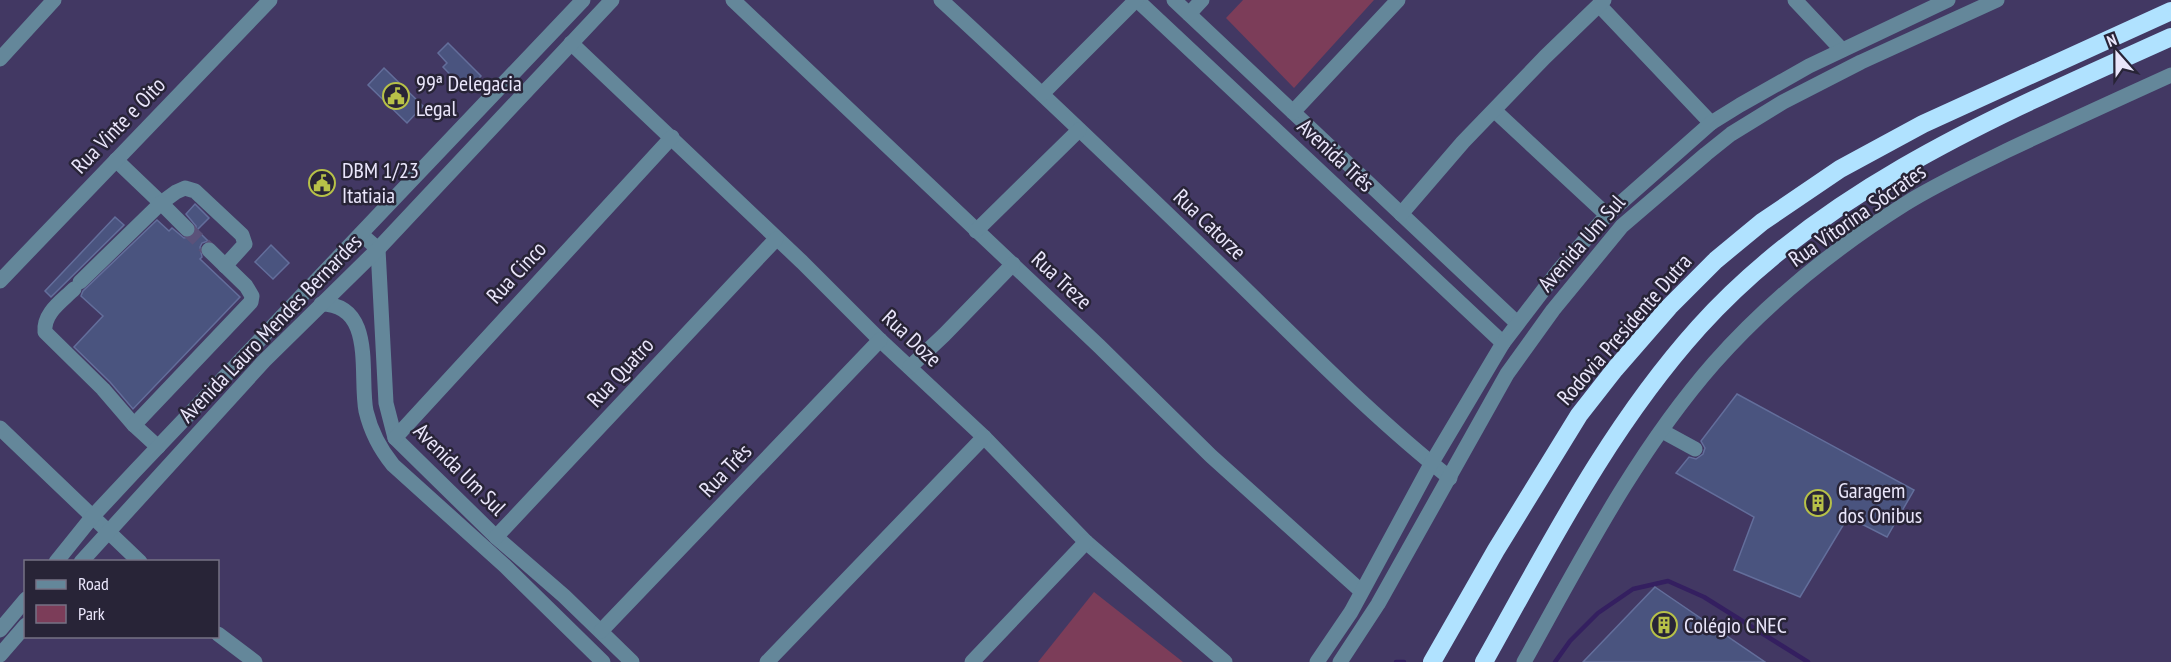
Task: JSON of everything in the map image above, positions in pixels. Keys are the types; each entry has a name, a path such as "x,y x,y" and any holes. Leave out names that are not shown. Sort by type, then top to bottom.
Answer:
{"highway":[{"name":"Rodovia Presidente Dutra","path":"1433,661 1496,550 1579,415 1669,307 1716,260 1762,222 1840,169 1923,124 2171,11"},
{"path":"1484,662 1559,526 1625,420 1699,327 1768,260 1808,228 1864,190 1935,148 2171,37"}],"street":[{"path":"0,59 54,0"},
{"name":"Rua Vinte e Oito","path":"0,281 270,0"},
{"name":"Avenida Lauro Mendes Bernardes","path":"57,560 93,516 583,0"},
{"name":"Avenida Lauro Mendes Bernardes","path":"82,560 294,331 378,249 612,0"},
{"name":"Rua Treze","path":"733,0 1099,346 1211,456 1361,591"},
{"name":"Rua Catorze","path":"941,0 1143,189 1310,353 1431,464 1450,478"},
{"path":"1042,94 1136,0"},
{"name":"Avenida Três","path":"1136,0 1503,343"},
{"name":"Avenida Três","path":"1174,0 1517,323"},
{"path":"1189,14 1202,0"},
{"path":"1293,112 1398,0"},
{"path":"1951,0 1959,16"},
{"name":"Avenida Um Sul","path":"1317,662 1351,612 1431,464 1503,343 1558,271 1607,215 1711,123 1842,50 1951,0"},
{"name":"Avenida Um Sul","path":"1340,662 1378,604 1507,374 1622,226 1670,182 1731,134 1783,102 1861,62 1997,0"},
{"path":"1798,1 1842,50"},
{"path":"1401,214 1463,142 1602,2 1711,123"},
{"name":"Rua Doze","path":"571,43 984,437 1086,542 1226,662"},
{"path":"1239,95 1253,75"},
{"name":"Rua Vitorina Sócrates","path":"1524,662 1622,490 1662,431 1713,364 1810,271 1906,203 1952,177 2171,75"},
{"path":"1777,85 1783,102"},
{"path":"1495,111 1607,215"},
{"path":"976,231 1079,130"},
{"name":"Rua Cinco","path":"395,438 672,137"},
{"path":"1322,173 1339,155"},
{"path":"116,160 187,230"},
{"path":"1659,168 1670,182"},
{"path":"418,173 433,188"},
{"path":"158,447 45,332 44,325 51,312 161,203 185,188 195,192 242,235 245,244 225,266"},
{"path":"361,234 378,249"},
{"name":"Rua Quatro","path":"496,537 776,239"},
{"name":"Avenida Um Sul","path":"378,249 386,403 395,438 496,537 511,560 603,662"},
{"path":"134,425 251,302 252,296 246,286 209,250"},
{"path":"1429,273 1443,254"},
{"path":"910,367 1012,264"},
{"path":"1558,271 1572,288"},
{"name":"Avenida Um Sul","path":"321,304 342,308 351,314 355,321 362,350 366,408 373,433 384,454 393,465 438,507 511,560 601,631 632,662"},
{"path":"280,318 294,331"},
{"name":"Rua Três","path":"601,631 880,340"},
{"path":"366,408 386,403"},
{"path":"1467,405 1482,418"},
{"path":"0,428 139,560"},
{"path":"1662,431 1695,449"},
{"path":"767,662 984,437"},
{"path":"438,507 450,492"},
{"path":"1404,513 1422,523"},
{"path":"972,662 1086,542"},
{"path":"0,630 24,601"},
{"path":"8,662 0,655 24,627"},
{"path":"219,635 255,662"}],"green space":[{"path":"1243,0 1374,0 1294,88 1226,18"},
{"path":"1094,592 1183,662 1038,662"}],"building":[{"path":"448,43 481,76 466,91 443,67 447,63 438,53"},
{"name":"99ª Delegacia Legal","path":"384,68 423,106 407,123 368,85"},
{"path":"195,204 209,218 197,230 208,241 202,243 200,247 202,257 200,259 240,297 133,409 110,382 74,347 103,316 81,296 83,291 157,220 169,231 172,228 184,238 193,236 196,226 186,214"},
{"path":"115,217 124,225 51,297 45,291"},
{"path":"271,245 289,263 273,279 255,262"},
{"name":"Garagem dos Onibus","path":"1737,394 1914,490 1887,537 1848,517 1800,597 1734,570 1754,517 1676,473 1689,457 1696,459 1703,454 1705,448 1701,441"},
{"name":"Colégio CNEC","path":"1655,587 1765,662 1583,662"}],"waterway":[{"path":"1555,662 1570,641 1598,613 1633,589 1668,581 1704,597 1808,662"},
{"path":"1396,662 1404,662"}],"tunnel":[{"path":"187,229 209,250"}],"place":[{"name":"99ª Delegacia Legal","path":"396,96"},
{"name":"DBM 1/23 Itatiaia","path":"322,183"},
{"name":"Garagem dos Onibus","path":"1818,503"},
{"name":"Colégio CNEC","path":"1664,625"}]}
